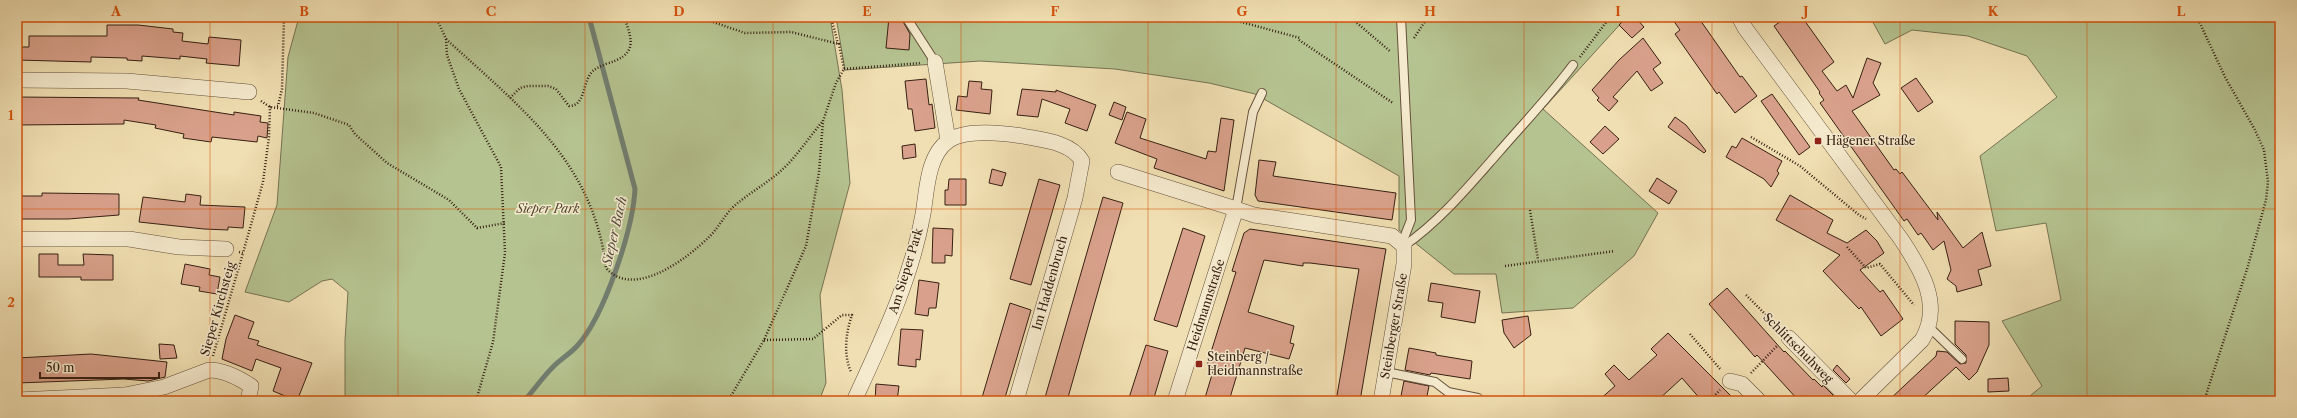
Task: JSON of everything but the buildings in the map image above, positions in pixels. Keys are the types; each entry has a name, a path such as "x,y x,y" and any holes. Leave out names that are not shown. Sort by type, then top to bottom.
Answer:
{"street":[{"path":"1739,17 1745,28 1837,149 1914,257 1930,299 1929,325 1922,340 1915,349 1860,401"},
{"path":"935,62 948,140"},
{"path":"17,80 126,81 250,92"},
{"name":"Im Haddenbruch","path":"948,140 973,133 1009,134 1048,141 1070,149 1076,153 1082,164 1075,198 1016,401"},
{"name":"Am Sieper Park","path":"854,401 900,297 923,216 933,161 938,151 948,140"},
{"path":"1118,172 1261,217 1392,236 1404,246"},
{"name":"Heidmannstraße","path":"1175,401 1236,209"},
{"path":"17,239 129,239 179,247 226,249"},
{"name":"Steinberger Straße","path":"1381,401 1404,264 1404,246"},
{"name":"Schlittschuhweg","path":"1789,338 1851,401"},
{"path":"17,400 125,395 164,387 213,370 240,379 251,386 248,401"},
{"path":"1730,381 1742,384 1759,401"}],"lane":[{"path":"906,17 935,62"},
{"path":"1401,17 1411,220 1404,246"},
{"path":"1404,246 1422,234 1476,178 1557,87 1573,65"},
{"path":"1236,209 1253,112 1262,93"},
{"path":"1929,325 1962,359"},
{"path":"1386,372 1435,382 1448,392 1478,398"}],"path":[{"path":"270,107 278,106 282,89 284,17"},
{"path":"436,17 446,39 447,55 460,89 502,167 505,253 498,316 493,342 476,401"},
{"path":"510,98 520,88 528,86 548,86 556,89 569,106 575,106 580,102 585,83 595,68 627,55 630,49 631,40 624,17"},
{"path":"706,17 710,21 745,33 791,32 839,44"},
{"path":"728,401 764,340 806,246 819,172 823,121 836,83 844,69 839,44 831,17"},
{"path":"1223,17 1300,39 1397,105"},
{"path":"1350,17 1395,56"},
{"path":"1411,43 1428,17"},
{"path":"1573,65 1610,17"},
{"path":"2197,17 2228,83 2258,136 2264,150 2268,182 2266,200 2248,266 2204,401"},
{"path":"446,39 510,98 562,153 578,178 592,207 603,241 606,268 620,280 635,281 664,271 677,263 710,236 728,213 747,195 772,179 787,166 823,121"},
{"path":"844,69 935,62"},
{"path":"270,107 314,113 349,124 355,134 387,163 449,200 477,228 505,223"},
{"name":"Sieper Kirchsteig","path":"213,370 263,182 269,137 270,107"},
{"path":"1751,137 1800,166 1858,215 1871,221"},
{"path":"1530,210 1538,260"},
{"path":"1847,247 1866,268 1880,264 1929,325"},
{"name":"Sieper Kirchsteig","path":"226,249 243,253"},
{"path":"1505,266 1538,260 1615,251"},
{"name":"Schlittschuhweg","path":"1746,295 1789,338"},
{"path":"764,340 813,339 842,315 852,315 847,330 847,348 850,369 861,387"},
{"path":"1690,334 1730,381"},
{"path":"1760,364 1776,347 1789,338"}],"green space":[{"name":"Sieper Park","path":"299,17 830,17 842,90 850,183 820,295 826,383 819,401 345,401 345,341 348,292 332,279 322,281 289,302 245,292 277,205 288,57"},
{"path":"836,17 1623,17 1624,20 1543,109 1658,213 1634,256 1573,308 1502,313 1496,274 1454,274 1399,230 1399,176 1255,94 1209,83 1115,69 980,61 845,70"},
{"path":"1870,17 2280,17 2280,401 2024,401 2042,386 2002,321 2061,300 2046,223 1996,231 1980,156 2057,97 2027,56 1968,36 1912,30 1885,44"}],"waterway":[{"name":"Sieper Bach","path":"524,401 555,365 571,352 587,333 607,294 615,272 623,249 633,206 635,189 589,17"}],"place":[{"name":"Hägener Straße","path":"1818,141"},
{"name":"Steinberg / Heidmannstraße","path":"1199,364"}]}
